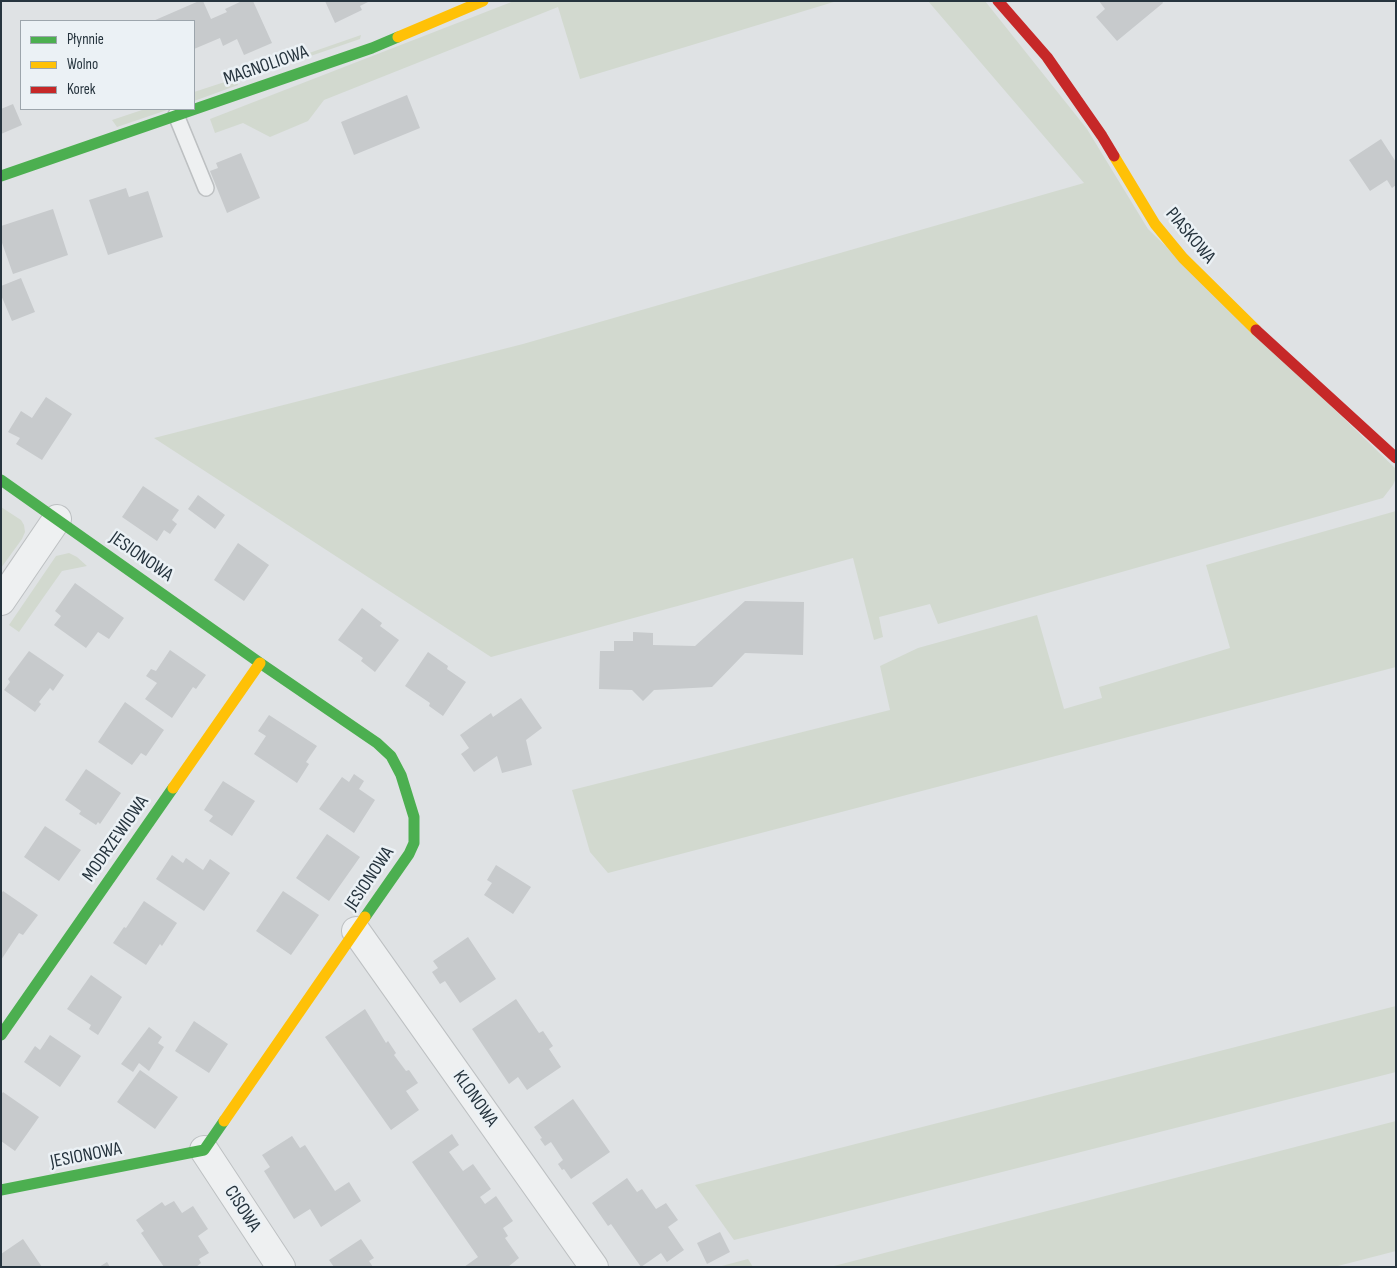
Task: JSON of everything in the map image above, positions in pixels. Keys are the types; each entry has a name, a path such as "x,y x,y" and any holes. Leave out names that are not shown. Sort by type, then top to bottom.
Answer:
{"street":[{"name":"MAGNOLIOWA","path":"195,109 372,48 483,1"},
{"name":"PIASKOWA","path":"998,1 1047,56 1102,136 1155,224 1183,258 1239,314 1396,458"},
{"name":"MAGNOLIOWA","path":"1,176 193,110"},
{"name":"JESIONOWA","path":"1,480 260,663 377,742 391,756 401,775 414,817 414,843 409,854 204,1150 1,1190"},
{"path":"1,601 57,519"},
{"name":"MODRZEWIOWA","path":"1,1035 260,663"},
{"name":"KLONOWA","path":"356,931 594,1267"},
{"name":"CISOWA","path":"204,1150 281,1267"}],"lane":[{"path":"176,116 206,188"}],"shaded area":[{"path":"514,1 837,1 580,79 558,7 324,100 308,121 270,137 243,123 215,133 210,119"},
{"path":"928,1 985,1 1087,129 1148,229 1396,469 1396,478 1393,485 1383,498 938,624 930,604 879,617 883,637 874,640 853,558 491,657 154,438 523,344 1084,183"},
{"path":"361,35 360,39 264,72 263,69"},
{"path":"237,78 238,85 195,101 195,92"},
{"path":"142,110 167,110 117,127 112,120"},
{"path":"1,507 21,520 25,532 1,568"},
{"path":"1396,511 1396,667 608,873 590,852 572,790 890,710 880,666 918,648 1037,615 1064,709 1102,698 1099,687 1230,648 1206,565"},
{"path":"69,553 87,566 62,571 19,632 9,625 56,556"},
{"path":"1396,1006 1396,1072 734,1240 695,1185"},
{"path":"1396,1121 1396,1251 1334,1267 830,1267"},
{"path":"748,1259 753,1267 718,1267"}],"building":[{"path":"199,1 203,1 211,19 227,12 225,9 242,1 253,1 272,43 244,55 237,39 223,46 220,38 195,49 195,20 155,20"},
{"path":"325,1 370,1 360,6 362,10 335,23"},
{"path":"1099,1 1162,1 1163,3 1117,41 1096,17 1105,9"},
{"path":"407,95 420,128 354,155 341,122"},
{"path":"13,104 22,125 1,134 1,109"},
{"path":"1381,139 1396,162 1396,185 1392,188 1387,180 1370,191 1349,160"},
{"path":"241,153 260,198 227,213 210,171 218,168 216,163"},
{"path":"126,188 129,197 148,191 163,237 108,255 89,200"},
{"path":"53,209 68,255 13,274 1,240 1,226"},
{"path":"21,278 35,312 12,321 1,295 1,286"},
{"path":"46,397 72,414 42,460 16,444 20,438 8,432 21,411 32,418"},
{"path":"143,486 179,510 172,520 177,524 170,534 164,530 157,541 122,517"},
{"path":"198,495 225,515 215,529 188,509"},
{"path":"238,543 269,565 244,601 214,580"},
{"path":"75,583 124,618 109,639 98,632 86,648 54,625 61,616 55,611"},
{"path":"745,601 804,602 803,655 745,653 712,687 654,690 643,701 632,690 599,689 600,651 614,651 614,641 633,641 633,632 653,633 653,645 695,646"},
{"path":"362,608 382,623 380,626 399,640 375,672 361,661 363,658 338,640"},
{"path":"170,650 206,675 196,689 193,687 172,718 145,699 157,683 146,676 151,669 156,671"},
{"path":"29,651 64,675 53,691 50,688 39,702 41,704 35,712 4,690 10,682 8,679"},
{"path":"428,652 448,666 447,669 466,682 443,716 429,706 430,703 405,686"},
{"path":"521,698 542,728 526,740 532,765 502,773 497,756 474,772 461,754 469,748 460,735 491,713 493,717"},
{"path":"125,702 164,730 146,756 141,753 132,765 98,742"},
{"path":"269,715 317,746 306,762 309,764 297,783 254,754 266,736 258,731"},
{"path":"86,769 121,793 100,824 98,822 96,825 79,814 81,811 65,800"},
{"path":"354,774 364,781 359,789 375,800 354,833 319,809 342,777 349,782"},
{"path":"223,781 255,801 232,836 209,821 213,816 204,810"},
{"path":"45,826 81,850 59,881 24,857"},
{"path":"327,834 360,857 329,901 296,878"},
{"path":"172,855 183,863 186,858 203,870 210,859 230,873 204,911 156,879"},
{"path":"496,865 531,887 513,914 484,895 492,883 487,880"},
{"path":"3,891 38,915 23,935 19,933 1,960 1,894"},
{"path":"283,891 319,915 291,955 256,931"},
{"path":"144,901 177,923 162,946 160,944 146,965 113,943 124,927 126,928"},
{"path":"468,937 496,979 460,1003 445,981 440,984 432,972 438,968 433,961"},
{"path":"91,975 122,997 98,1035 89,1029 91,1025 67,1009"},
{"path":"516,999 539,1033 543,1031 553,1046 549,1049 561,1067 527,1090 518,1077 509,1084 472,1029"},
{"path":"365,1009 386,1043 388,1041 396,1053 394,1055 406,1071 409,1070 418,1083 406,1091 419,1110 391,1130 325,1037"},
{"path":"194,1021 228,1044 209,1073 175,1051"},
{"path":"149,1027 162,1037 158,1043 164,1047 149,1071 139,1063 133,1072 121,1064"},
{"path":"50,1035 81,1056 60,1087 24,1062 35,1046 40,1050"},
{"path":"140,1070 178,1097 155,1129 117,1102"},
{"path":"3,1092 39,1117 15,1151 1,1141 1,1095"},
{"path":"573,1099 610,1152 571,1179 558,1164 563,1160 551,1142 545,1146 534,1127"},
{"path":"452,1134 459,1145 449,1152 463,1171 473,1164 491,1189 480,1197 485,1204 496,1196 513,1221 503,1228 508,1236 505,1238 519,1258 508,1267 464,1267 478,1257 412,1162"},
{"path":"292,1136 300,1148 305,1145 335,1191 349,1182 361,1201 321,1227 310,1209 294,1219 264,1171 270,1167 262,1155"},
{"path":"627,1178 637,1192 642,1189 656,1209 666,1203 678,1220 668,1227 684,1250 667,1262 661,1253 641,1267 611,1224 608,1226 592,1203"},
{"path":"174,1201 182,1213 193,1206 208,1229 198,1236 209,1253 199,1259 201,1263 196,1267 164,1267 141,1233 144,1231 136,1220 162,1202 165,1206"},
{"path":"720,1232 730,1252 707,1264 697,1243"},
{"path":"23,1239 42,1267 1,1267 1,1254"},
{"path":"361,1239 374,1258 369,1261 373,1267 334,1267 329,1260"},
{"path":"107,1262 110,1267 99,1267"}],"traffic: fast":[{"path":"195,109 372,48 398,37"},
{"path":"1,176 192,110"},
{"path":"1,480 260,663 377,743 391,756 401,775 414,817 414,843 409,854 365,917"},
{"path":"1,1035 173,788"},
{"path":"1,1190 204,1150 224,1121"}],"traffic: slow":[{"path":"398,37 483,1"},
{"path":"1114,156 1155,224 1183,258 1256,330"},
{"path":"173,788 260,663"},
{"path":"224,1121 365,917"}],"traffic: jam":[{"path":"998,1 1047,57 1114,156"},
{"path":"1256,330 1396,458"}]}
